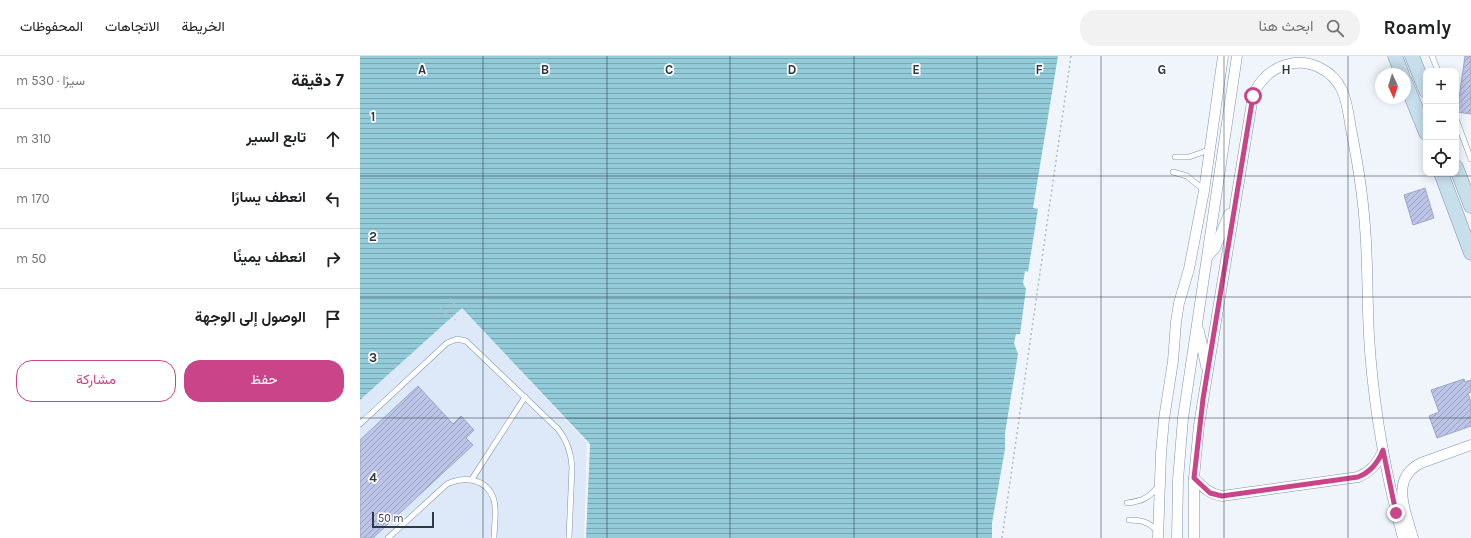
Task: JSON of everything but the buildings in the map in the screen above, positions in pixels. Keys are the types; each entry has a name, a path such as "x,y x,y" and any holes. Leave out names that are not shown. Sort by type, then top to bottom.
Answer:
{"street":[{"path":"1158,535 1164,425 1173,361 1177,312 1188,273 1204,190 1223,56"},
{"path":"1177,538 1180,449 1187,386 1238,56"},
{"path":"1395,56 1400,68"},
{"path":"1412,56 1423,83"},
{"path":"1194,538 1194,478 1199,425 1251,104 1260,82 1265,77 1278,68 1292,63 1308,64 1329,73 1339,85 1345,99 1360,177 1365,226 1371,366 1378,422 1390,488 1403,538"},
{"path":"1411,96 1423,126"},
{"path":"1459,174 1471,206"},
{"path":"1442,176 1471,253"},
{"path":"1208,257 1215,248 1235,199"},
{"path":"1197,325 1208,373"},
{"path":"1412,538 1402,496 1402,485 1407,474 1421,463 1471,445"},
{"path":"1194,478 1210,493 1222,496 1358,477 1374,467 1383,450"}],"lane":[{"path":"1432,56 1437,68"},
{"path":"1459,127 1471,159"},
{"path":"1175,157 1189,157 1210,149"},
{"path":"1173,172 1186,176 1204,190"},
{"path":"360,424 444,345 454,340 462,339 470,343 558,428 567,442 570,450 572,466 569,538"},
{"path":"472,479 525,396"},
{"path":"388,538 447,484 456,480 472,479 484,484 494,500 494,538"},
{"path":"1126,503 1143,500 1152,494 1160,485"},
{"path":"1130,520 1140,520 1145,522 1158,535"}],"path":[{"path":"1002,538 1071,56"},
{"path":"451,300 455,305 448,311 438,320 434,315 451,300"},
{"path":"448,311 455,320"}],"shaded area":[{"path":"462,307 587,443 584,538 360,538 360,400"}],"water":[{"path":"360,56 1058,56 1033,208 1038,209 1028,272 1025,271 1023,283 1026,289 1020,334 1016,334 1014,343 1018,354 1005,433 1005,449 992,523 992,538 586,538 590,444 462,308 360,400"}],"route":[{"path":"1253,96 1203,399 1194,478 1205,490 1210,493 1228,496 1358,477 1374,467 1383,450 1396,513"}]}
